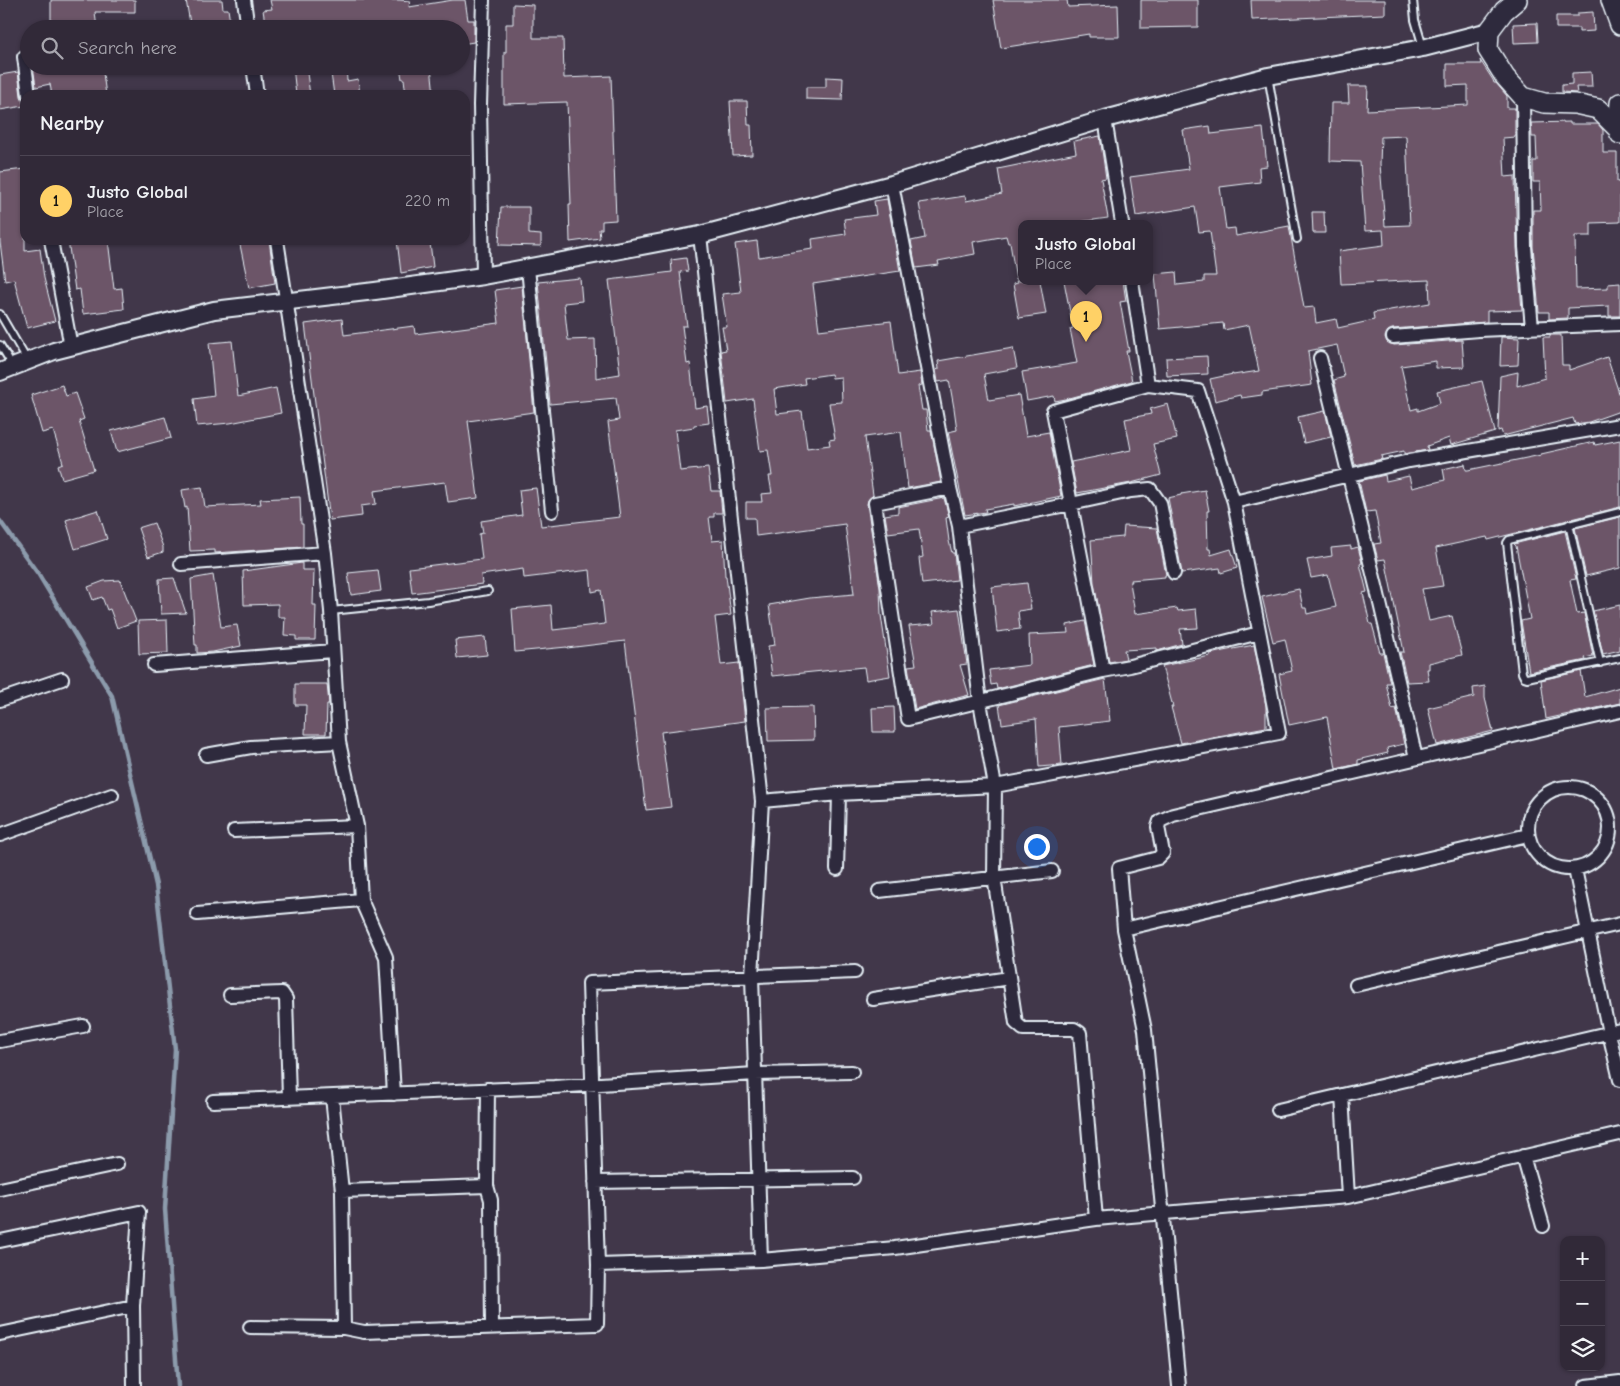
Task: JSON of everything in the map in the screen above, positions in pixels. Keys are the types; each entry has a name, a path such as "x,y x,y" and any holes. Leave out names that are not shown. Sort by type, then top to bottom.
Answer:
{"main road":[{"path":"1517,0 1504,10 1489,31 1488,50 1505,77 1523,96 1544,102 1575,104 1598,109 1619,131"},
{"path":"1611,0 1620,25"},
{"path":"1619,131 1620,103"}],"street":[{"path":"244,0 247,20"},
{"path":"483,0 480,105 483,276"},
{"path":"14,367 71,346 214,310 483,276 700,235 892,184 1105,119 1268,76 1423,48 1489,31"},
{"path":"26,75 28,90"},
{"path":"254,75 256,90"},
{"path":"1523,96 1525,248 1532,328"},
{"path":"1105,119 1122,220"},
{"path":"892,184 950,488 959,526 980,702 995,786 994,877 1016,1023 1023,1029 1074,1029 1080,1033 1096,1219"},
{"path":"700,235 762,801 752,976 761,1260"},
{"path":"52,245 71,346"},
{"path":"278,245 325,553 331,612 339,742 357,826 361,900 386,957 394,1094"},
{"path":"528,268 552,511"},
{"path":"1133,285 1148,385"},
{"path":"1394,337 1479,330 1620,324"},
{"path":"1320,358 1416,758"},
{"path":"762,801 839,794 995,786 1279,734 1234,502 1198,391 1148,385 1053,411 1103,671"},
{"path":"1234,502 1409,461 1620,425"},
{"path":"950,488 875,503 908,719 1260,633"},
{"path":"959,526 1131,491 1150,489 1160,503 1174,573"},
{"path":"181,564 325,553"},
{"path":"154,665 333,651"},
{"path":"0,700 62,678"},
{"path":"1179,1386 1145,1030 1124,929 1119,868 1158,858 1163,854 1158,827 1160,821 1173,815 1620,711"},
{"path":"206,755 252,747 339,742"},
{"path":"1561,788 1581,789 1594,795 1615,816 1608,845 1600,857 1588,865 1575,869 1562,869 1540,858 1532,847 1528,835 1528,821 1533,808 1542,797 1561,788"},
{"path":"837,869 839,794"},
{"path":"0,835 112,796"},
{"path":"234,831 357,826"},
{"path":"1124,929 1528,835"},
{"path":"1575,869 1588,931 1614,1032 1620,1080"},
{"path":"880,891 1052,871"},
{"path":"197,914 361,900"},
{"path":"1356,985 1620,924"},
{"path":"250,1327 344,1328 364,1332 597,1324 598,1265 589,982 855,972"},
{"path":"872,999 1009,978"},
{"path":"230,995 282,993 284,995 286,999 289,1097"},
{"path":"0,1041 83,1026"},
{"path":"1278,1110 1614,1032"},
{"path":"213,1101 593,1085 755,1074 852,1072"},
{"path":"488,1089 486,1186 490,1200 492,1327"},
{"path":"1342,1095 1348,1197"},
{"path":"332,1097 342,1192 344,1328"},
{"path":"598,1265 761,1260 895,1248 1096,1219 1348,1197 1620,1134"},
{"path":"1523,1156 1543,1226"},
{"path":"0,1189 117,1164"},
{"path":"595,1182 853,1178"},
{"path":"342,1192 486,1186"},
{"path":"0,1241 139,1212 134,1306 134,1386"},
{"path":"0,1334 134,1306"},
{"path":"1586,1386 1620,1382"}],"lane":[{"path":"1413,0 1415,20 1423,48"},
{"path":"1268,76 1297,239"},
{"path":"0,314 14,367"},
{"path":"0,345 14,367"},
{"path":"1620,512 1509,540 1506,543 1522,674 1527,678 1620,658"},
{"path":"1569,524 1600,663"},
{"path":"331,612 428,601 488,591"}],"building":[{"path":"51,0 135,0 135,12 95,12 96,20 51,20"},
{"path":"186,0 222,0 223,9 228,9 230,20 189,20"},
{"path":"270,0 399,0 410,1 409,7 465,0 468,20 265,20 263,10 272,9"},
{"path":"993,0 1067,0 1068,7 1118,5 1119,37 1089,37 1089,34 1001,48"},
{"path":"1141,0 1198,0 1198,27 1141,28"},
{"path":"1251,0 1385,0 1385,14 1252,20"},
{"path":"513,4 533,5 533,38 563,38 564,78 611,76 616,220 602,221 602,229 599,229 600,238 570,242 569,204 571,204 567,102 504,104 506,24 513,24"},
{"path":"1593,12 1594,31 1579,32 1579,28 1556,28 1556,16 1578,16 1578,13"},
{"path":"470,20 474,20 474,42 470,43"},
{"path":"1537,23 1538,42 1514,43 1513,24"},
{"path":"1480,60 1494,83 1507,96 1507,108 1515,108 1515,137 1503,138 1505,177 1515,176 1517,248 1522,310 1487,311 1487,322 1392,329 1388,331 1385,337 1387,342 1394,345 1462,340 1464,367 1436,368 1436,361 1401,366 1411,410 1418,408 1418,411 1440,403 1437,391 1482,381 1495,432 1451,445 1449,438 1427,446 1428,450 1404,454 1404,451 1381,456 1382,459 1355,465 1334,380 1344,377 1337,345 1308,351 1312,385 1262,392 1262,395 1241,398 1240,395 1215,401 1210,379 1259,371 1249,325 1224,330 1223,323 1160,329 1155,274 1176,272 1177,285 1204,282 1204,276 1216,276 1210,231 1199,232 1195,207 1136,216 1130,177 1189,169 1183,130 1210,126 1211,134 1263,128 1267,166 1259,167 1260,182 1220,187 1226,229 1235,228 1236,236 1289,226 1304,308 1314,307 1316,323 1336,319 1338,328 1374,320 1373,313 1430,303 1429,280 1341,284 1339,251 1384,245 1383,230 1365,231 1360,162 1330,161 1331,103 1349,103 1348,86 1368,86 1367,110 1468,105 1468,85 1447,86 1447,64 1481,64","holes":["1406,136 1410,225 1385,226 1380,164 1381,137"]},
{"path":"18,72 20,107 0,110 0,75"},
{"path":"1591,72 1592,87 1576,87 1577,93 1562,92 1562,85 1572,84 1572,73"},
{"path":"34,75 103,75 105,90 51,90 50,84 36,87"},
{"path":"294,75 307,75 309,90 295,90"},
{"path":"331,75 347,75 347,81 358,79 359,90 333,90"},
{"path":"401,75 432,75 433,90 405,90 404,79 402,79"},
{"path":"826,77 843,78 842,100 806,99 806,87 826,87"},
{"path":"730,101 747,101 748,125 751,125 752,155 733,156"},
{"path":"1570,122 1570,124 1598,124 1603,130 1603,153 1617,153 1617,182 1620,182 1620,222 1591,223 1591,236 1575,236 1576,289 1608,288 1608,284 1620,283 1620,316 1609,316 1609,306 1568,308 1568,318 1549,319 1549,312 1539,312 1533,247 1533,210 1541,210 1540,182 1533,182 1533,161 1537,161 1536,137 1532,137 1531,123"},
{"path":"1100,136 1106,178 1101,179 1108,218 1093,220 1018,220 1018,279 1016,279 1010,243 1008,243 1006,236 973,242 975,254 938,261 939,265 916,268 911,241 925,238 919,203 965,196 966,201 1002,194 998,169 1076,153 1074,141"},
{"path":"20,170 20,245 25,245 25,251 40,249 44,278 55,321 27,328 14,279 5,281 0,242 0,172"},
{"path":"887,199 900,271 813,284 819,330 891,321 898,375 920,372 922,385 918,386 922,410 926,410 928,430 931,430 941,482 908,488 901,432 865,437 873,495 867,504 880,588 881,615 890,676 866,680 864,667 772,676 768,646 775,645 769,605 810,598 854,594 845,524 756,536 755,518 746,518 746,502 762,502 761,494 772,493 769,476 772,476 768,450 760,451 753,399 727,403 721,351 726,350 722,327 727,327 722,294 741,292 735,244 757,241 759,257 813,249 812,239 846,234 844,219 876,215 874,201","holes":["831,374 832,378 841,377 842,402 829,403 835,439 829,440 830,445 807,448 802,411 777,414 774,389 805,384 804,378"]},
{"path":"501,207 529,207 529,234 541,235 541,246 499,245"},
{"path":"1312,212 1324,212 1325,233 1313,233"},
{"path":"69,245 109,245 114,289 122,288 124,309 83,314 80,289 75,290"},
{"path":"240,245 270,245 275,283 249,288"},
{"path":"398,245 430,245 433,267 401,273"},
{"path":"686,258 688,271 680,272 687,326 682,326 687,364 690,363 695,408 707,406 709,423 675,430 680,471 708,468 711,491 720,491 722,513 714,513 714,517 709,517 712,541 723,540 725,576 731,615 715,617 721,665 739,663 745,721 661,732 671,807 646,810 625,641 515,652 512,609 551,605 553,630 605,624 601,590 592,592 590,570 524,578 523,569 481,575 482,584 412,593 409,568 482,559 479,534 483,533 481,521 522,515 519,490 536,488 541,526 620,517 608,422 619,420 616,398 550,404 538,282 580,278 582,301 564,303 568,340 595,339 596,378 620,374 609,280 672,272 671,260"},
{"path":"1016,281 1018,281 1018,285 1041,285 1046,314 1019,318 1013,284 1017,283"},
{"path":"1065,285 1124,285 1126,301 1120,302 1129,351 1126,351 1132,381 1066,399 1055,401 1054,396 1027,401 1022,372 1077,363 1070,329 1073,328"},
{"path":"522,286 534,412 468,421 478,498 448,502 445,482 374,491 376,504 361,506 362,516 330,520 305,324 342,319 344,335 414,326 415,334 499,323 495,290"},
{"path":"1550,335 1561,335 1562,365 1569,365 1569,370 1607,357 1620,396 1620,411 1589,422 1575,424 1573,418 1503,436 1501,430 1498,431 1500,376 1518,372 1517,386 1545,378 1543,337 1550,337"},
{"path":"1501,337 1519,338 1518,365 1500,366"},
{"path":"232,341 238,396 276,388 281,413 230,423 197,426 194,399 214,396 209,343"},
{"path":"1013,348 1017,368 984,374 989,400 1019,395 1026,436 1049,432 1061,496 1014,506 1014,504 985,509 986,512 965,515 948,432 957,430 954,408 949,380 938,382 936,370 939,369 938,361"},
{"path":"1207,356 1208,374 1167,376 1166,358"},
{"path":"62,385 66,396 75,393 84,419 79,421 94,470 62,479 58,465 63,463 53,430 42,433 31,395"},
{"path":"1168,404 1177,439 1153,444 1161,475 1131,483 1077,493 1071,462 1131,450 1125,419 1151,414 1150,409"},
{"path":"1325,411 1331,437 1304,443 1298,417"},
{"path":"165,417 171,438 117,452 111,431"},
{"path":"1620,440 1620,507 1488,540 1487,537 1436,548 1443,586 1422,589 1429,621 1452,616 1462,655 1429,663 1429,669 1427,669 1429,681 1407,682 1400,652 1404,652 1385,559 1378,560 1374,544 1381,543 1375,511 1366,512 1359,481 1385,475 1386,481 1409,476 1412,488 1445,480 1443,469 1465,464 1466,470 1468,470 1594,442 1595,445"},
{"path":"202,487 205,507 261,504 260,499 300,497 303,547 215,553 215,550 190,551 187,507 185,508 182,490"},
{"path":"1205,490 1209,511 1207,511 1208,549 1210,549 1211,555 1231,549 1237,568 1221,573 1220,568 1182,573 1168,498"},
{"path":"944,498 949,517 946,518 949,541 952,553 954,553 957,580 922,584 919,558 923,557 919,529 888,533 885,515 898,513 898,507"},
{"path":"98,510 107,539 75,549 66,520"},
{"path":"1620,517 1620,568 1586,576 1575,528"},
{"path":"154,523 163,552 148,557 138,528"},
{"path":"1124,526 1157,528 1166,575 1165,577 1131,580 1135,614 1177,608 1178,611 1196,609 1198,628 1180,629 1182,644 1157,651 1157,648 1124,650 1126,659 1109,662 1094,583 1091,540 1123,537"},
{"path":"1565,531 1576,579 1570,580 1577,614 1584,613 1593,656 1585,658 1586,660 1529,672 1521,621 1530,619 1516,546 1514,544"},
{"path":"1351,546 1351,549 1358,547 1367,592 1363,593 1370,624 1372,624 1380,653 1383,653 1390,683 1386,683 1392,709 1396,708 1404,744 1387,748 1388,753 1358,760 1358,764 1336,769 1327,717 1289,725 1279,674 1292,671 1285,639 1273,642 1262,597 1299,589 1303,608 1306,608 1307,614 1336,607 1328,575 1311,578 1307,560 1332,556 1331,548"},
{"path":"302,563 302,570 314,570 315,640 296,640 296,636 284,635 285,617 278,617 278,604 244,605 243,571"},
{"path":"378,570 381,591 351,595 348,573"},
{"path":"213,575 221,627 237,625 241,646 213,652 197,653 191,579"},
{"path":"174,578 186,613 161,614 159,579"},
{"path":"120,580 136,621 117,628 110,609 107,610 102,597 93,600 88,587 104,581"},
{"path":"1027,583 1031,609 1018,611 1020,629 997,632 992,587"},
{"path":"1620,605 1620,650 1603,654 1593,611"},
{"path":"959,609 967,664 960,665 969,695 915,709 908,666 916,665 909,626 934,624 932,612"},
{"path":"167,620 168,653 139,654 138,621"},
{"path":"1085,621 1094,665 997,689 996,684 991,685 989,670 1030,665 1029,635 1068,633 1067,625"},
{"path":"485,637 487,655 457,658 455,640"},
{"path":"1254,645 1266,706 1266,727 1181,743 1162,666"},
{"path":"1581,671 1585,697 1620,687 1620,703 1546,719 1541,680"},
{"path":"1105,679 1110,721 1059,727 1062,765 1039,767 1036,719 1002,724 999,705"},
{"path":"295,684 327,684 329,704 327,704 326,734 305,734 306,705 295,705"},
{"path":"1485,686 1485,698 1493,731 1437,745 1428,708 1474,697 1473,688"},
{"path":"813,707 814,740 768,741 767,708"},
{"path":"894,707 895,732 873,732 872,708"}],"waterway":[{"path":"0,521 39,575 112,696 156,885 175,1049 165,1209 178,1386"}],"place":[{"name":"Justo Global","path":"1086,342"}]}
